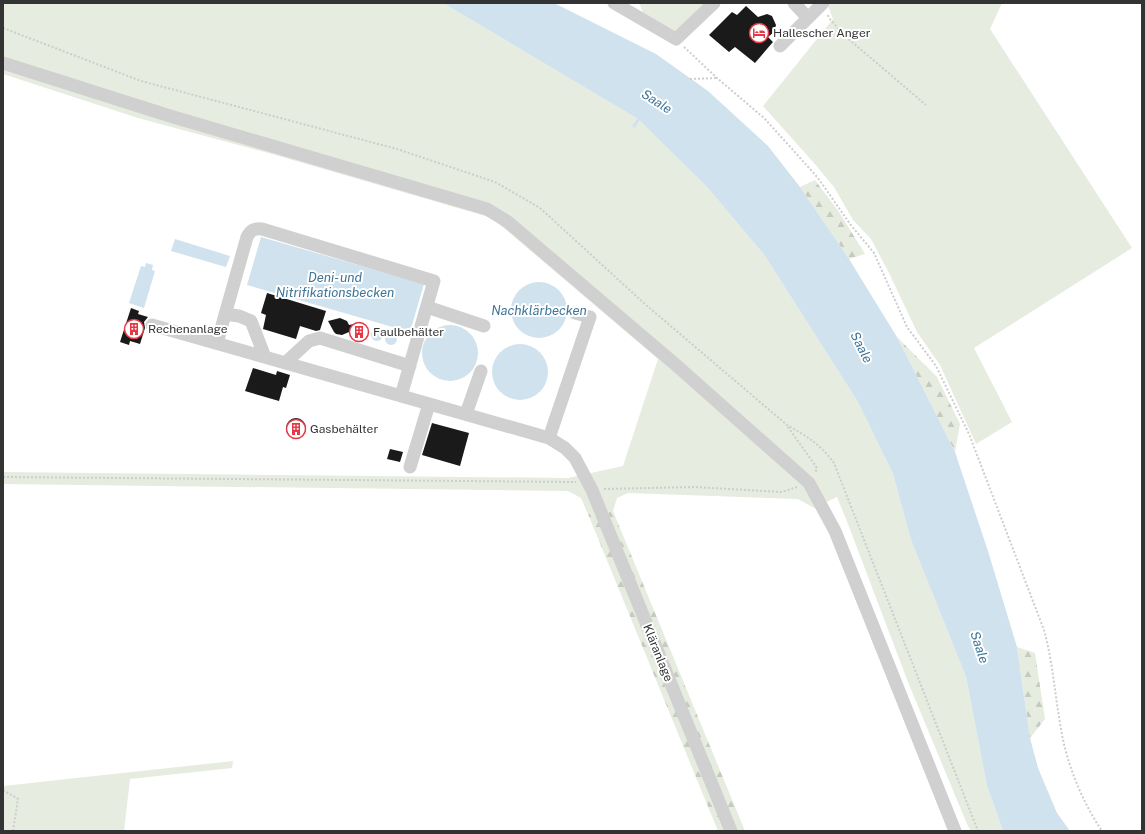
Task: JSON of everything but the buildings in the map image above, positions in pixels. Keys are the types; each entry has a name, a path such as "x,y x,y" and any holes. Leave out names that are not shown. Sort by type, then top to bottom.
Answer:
{"lane":[{"path":"614,3 676,39 714,3"},
{"path":"794,3 808,18"},
{"path":"780,46 823,3"},
{"path":"3,63 170,116 487,209 508,222 676,365 809,483 835,531 954,831"},
{"path":"216,343 247,237 251,231 256,228 270,231 434,281 401,396"},
{"path":"427,307 484,326"},
{"path":"549,438 590,317 574,313"},
{"path":"225,314 239,316 251,321 265,357"},
{"name":"Kläranlage","path":"152,325 549,438 565,448 575,458 592,490 731,831"},
{"path":"285,363 309,341 320,338 410,366"},
{"path":"466,414 481,371"},
{"path":"410,467 429,404"}],"path":[{"path":"823,3 829,18 844,36 926,104"},
{"path":"676,39 717,78 764,118 818,178 850,224 874,254 907,327 936,366 969,434 1044,630 1050,652 1061,730 1069,762 1082,796 1102,831"},
{"path":"690,79 717,78"},
{"path":"3,477 575,482 592,490 694,487 782,492 809,483 817,468 787,425"},
{"path":"3,790 18,799 13,831"}],"green space":[{"path":"3,3 443,3 638,119 708,188 765,256 858,402 893,474 911,540 966,677 987,786 1003,831 971,831 967,824 908,682 837,497 814,508 798,499 628,493 617,498 613,511 588,514 581,498 568,491 3,484 3,472 568,478 623,466 658,359 492,218 272,154 138,118 3,74"},
{"path":"638,3 707,3 675,31 643,13"},
{"path":"827,3 1002,3 990,29 1132,248 974,348 1012,422 976,444 940,365 917,332 871,239 853,220 834,187 763,106 833,19"},
{"path":"815,180 839,212 865,254 849,259 800,187"},
{"path":"897,337 937,377 960,424 955,452"},
{"path":"613,511 745,831 718,831 588,514"},
{"path":"1017,647 1035,653 1045,719 1030,738"},
{"path":"233,761 232,768 130,779 124,831 3,831 3,786"}],"water":[{"name":"Saale","path":"443,3 554,3 656,54 708,91 768,146 800,187 849,259 897,337 955,452 988,551 1017,647 1030,738 1038,768 1057,813 1070,831 1003,831 987,786 966,677 911,540 893,474 858,402 765,256 708,188 638,119"},
{"name":"Deni- und Nitrifikationsbecken","path":"261,237 424,284 410,332 247,285"},
{"path":"175,239 230,256 226,267 171,251"},
{"path":"146,263 153,265 152,270 155,271 144,308 129,303 141,266 145,267"},
{"name":"Nachklärbecken","path":"539,282 550,284 559,290 565,299 567,310 565,321 559,330 550,336 539,338 528,336 519,330 513,321 511,310 513,299 519,290 528,284"},
{"path":"445,325 455,325 470,333 476,342 478,353 476,364 470,373 455,381 445,381 434,376 427,369 422,358 422,348 427,337 434,330"},
{"path":"379,329 382,330 382,340 375,341 372,340 371,333 372,330"},
{"path":"393,333 396,334 396,344 389,345 386,344 385,337 386,334"},
{"name":"Nachklärbecken","path":"520,344 531,346 540,352 546,361 548,372 546,383 540,392 531,398 520,400 509,398 500,392 494,383 492,372 494,361 500,352 509,346"}],"waterway":[{"path":"634,126 640,117"}],"place":[{"name":"Hallescher Anger","path":"759,33"},
{"name":"Rechenanlage","path":"134,329"},
{"name":"Faulbehälter","path":"359,332"},
{"name":"Gasbehälter","path":"296,429"}]}
